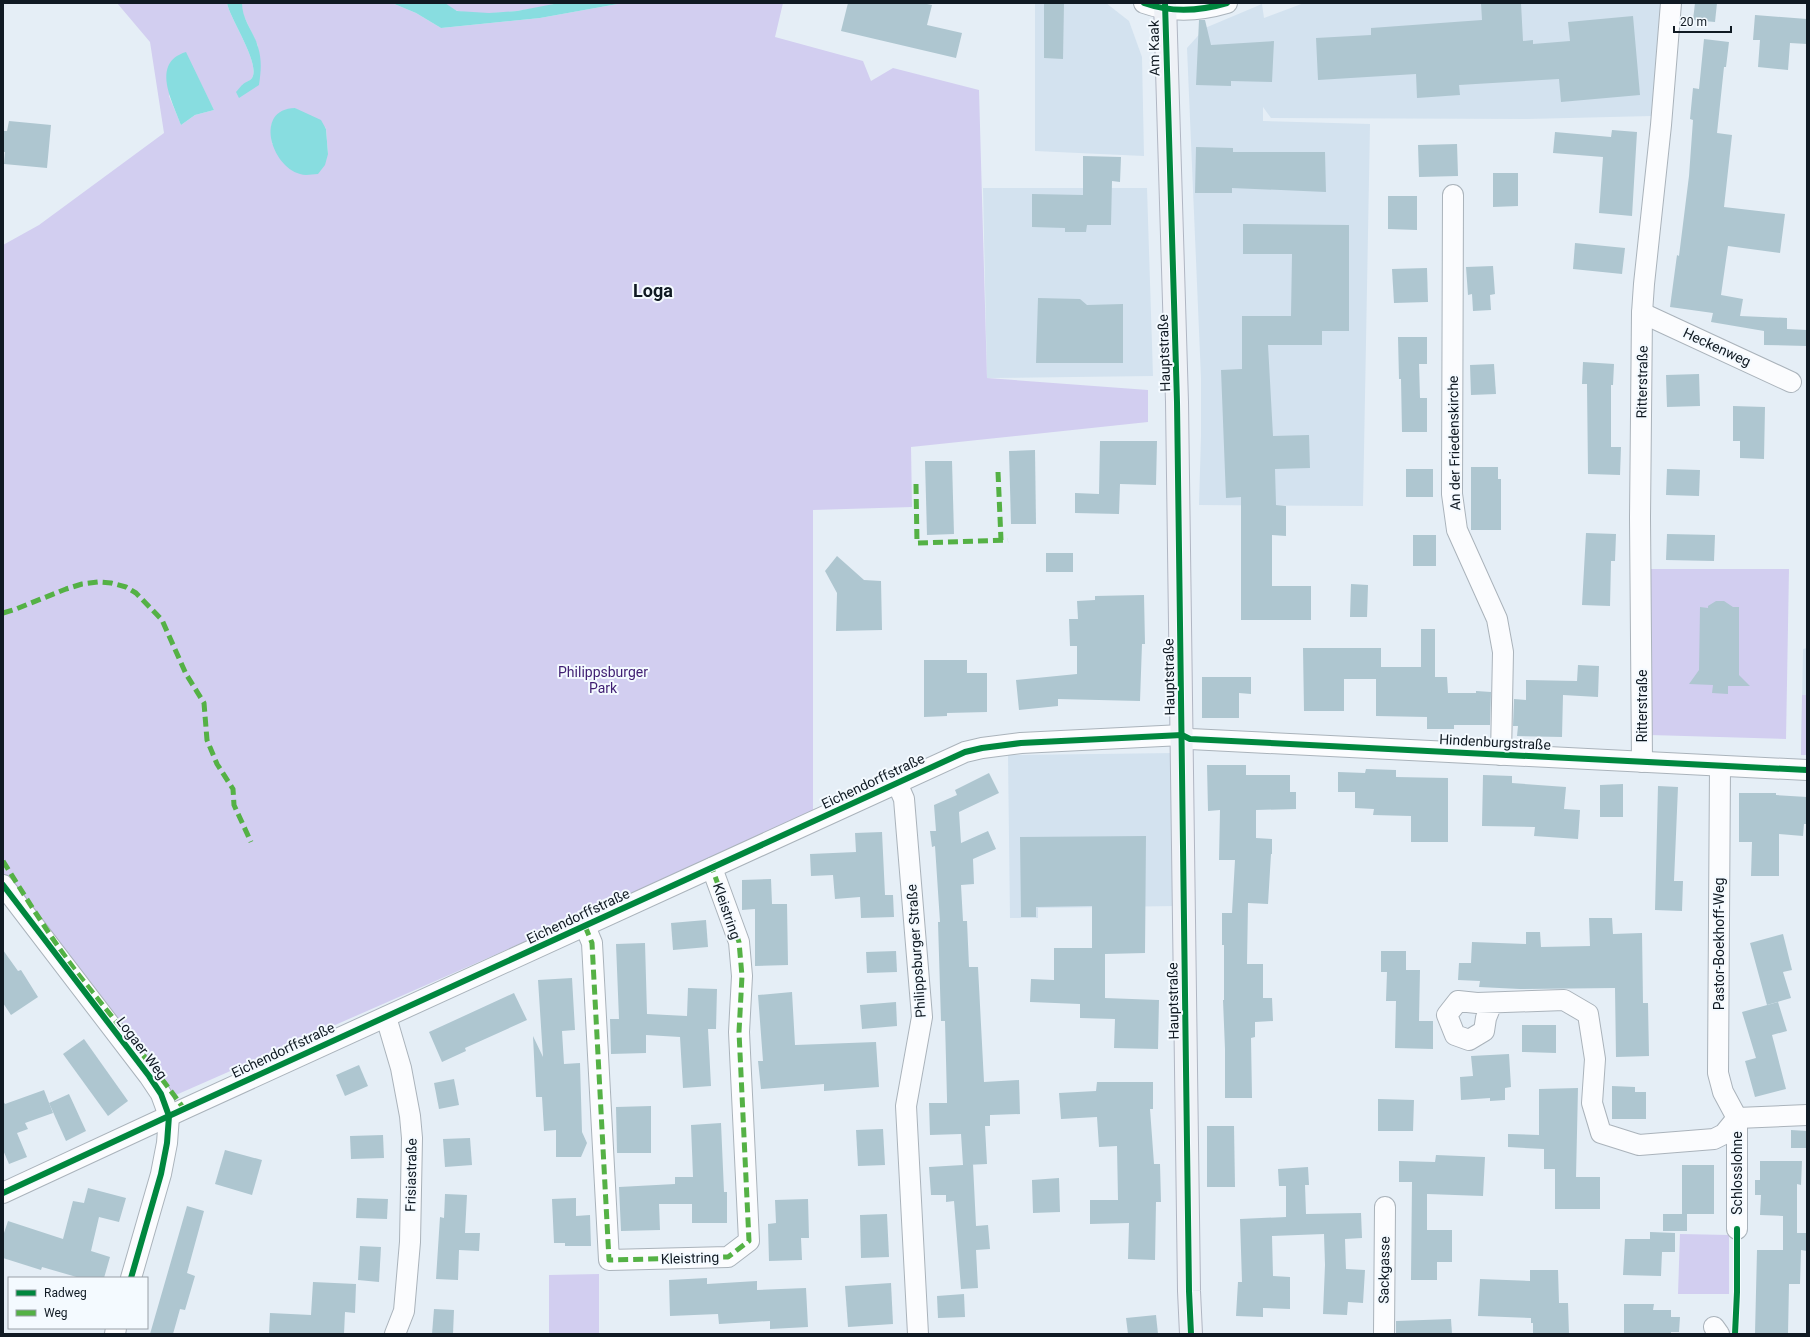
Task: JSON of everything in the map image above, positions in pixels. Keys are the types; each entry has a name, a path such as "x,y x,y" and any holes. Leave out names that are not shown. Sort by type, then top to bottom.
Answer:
{"main road":[{"name":"Am Kaak","path":"1165,6 1167,92"},
{"name":"Hauptstraße","path":"1167,92 1176,380 1189,1291 1191,1334"}],"street":[{"path":"1144,3 1205,10 1227,3"},
{"name":"Ritterstraße","path":"1642,762 1640,518 1642,313 1661,125 1671,3"},
{"name":"An der Friedenskirche","path":"1453,195 1452,494 1457,530 1497,619 1503,652 1501,755"},
{"name":"Heckenweg","path":"1642,313 1791,382"},
{"name":"Hindenburgstraße","path":"1182,735 1190,739 1807,770"},
{"name":"Eichendorffstraße","path":"3,1193 965,752 982,748 1021,743 1182,735"},
{"name":"Pastor-Boekhoff-Weg","path":"1720,766 1718,1073 1723,1092 1737,1118"},
{"name":"Philippsburger Straße","path":"897,783 904,799 922,1017 906,1106 918,1334"},
{"name":"Kleistring","path":"585,926 592,943 609,1260 728,1257 749,1241 739,1032 742,976 739,942 712,868"},
{"name":"Logaer Weg","path":"3,885 149,1076 161,1094 169,1116 168,1143 161,1174 131,1277"},
{"name":"Schlosslohne","path":"1492,1003 1564,1000 1588,1014 1595,1059 1592,1103 1601,1132 1639,1145 1714,1139 1724,1134 1737,1118 1807,1115"},
{"name":"Frisiastraße","path":"386,1017 401,1068 410,1116 412,1138 410,1242 404,1311 395,1334"},
{"name":"Schlosslohne","path":"1737,1118 1737,1229"},
{"name":"Sackgasse","path":"1384,1334 1385,1207"}],"shaded area":[{"path":"1035,3 1106,3 1129,21 1142,57 1144,156 1035,151"},
{"path":"1304,3 1661,3 1652,116 1527,119 1271,118 1263,107 1263,121 1370,124 1363,506 1199,505 1201,378 1187,48 1205,28 1262,4 1264,18"},
{"path":"983,188 1147,188 1153,376 987,378"},
{"path":"1807,648 1807,755 1801,755 1803,649"},
{"path":"1175,753 1176,906 1038,908 1038,918 1010,918 1008,755"}],"green space":[{"name":"Philippsburger Park","path":"117,3 227,3 249,52 254,71 252,78 242,85 259,85 258,46 242,12 242,3 392,3 416,13 441,28 540,18 623,3 783,3 775,37 863,61 871,81 893,68 979,90 987,378 1148,390 1148,422 911,447 912,507 813,510 813,815 169,1098 3,877 3,245 39,225 164,133 150,42","holes":["187,57 214,110 195,115 181,125 169,96","295,108 326,128 328,154 272,144 271,125"]},
{"path":"445,3 559,3 509,12 469,13 453,9"},
{"path":"1649,569 1789,569 1786,739 1650,735"},
{"path":"1802,695 1807,695 1807,755 1801,755"},
{"path":"1680,1234 1729,1235 1729,1294 1678,1294"},
{"path":"599,1274 599,1334 549,1334 549,1275"}],"water":[{"path":"227,3 242,3 244,15 256,42 261,61 259,85 239,98 236,92 243,84 252,78 254,71 249,52"},
{"path":"392,3 445,3 457,11 489,13 517,11 559,3 623,3 540,18 441,28 416,13"},
{"path":"186,52 214,110 195,115 181,125 170,95 166,74 169,65 175,57"},
{"path":"295,108 321,120 326,129 328,154 325,165 318,174 302,175 290,169 281,160 275,150 271,138 271,127 274,118 282,111"}],"building":[{"path":"848,3 922,3 932,5 927,25 962,33 956,58 841,31"},
{"path":"1044,3 1064,3 1063,59 1044,58"},
{"path":"1481,3 1521,3 1523,41 1533,40 1533,44 1570,41 1568,22 1633,16 1640,95 1561,102 1559,79 1459,85 1460,95 1417,98 1416,74 1318,80 1316,38 1371,35 1371,28 1482,20"},
{"path":"1695,3 1717,3 1715,22 1693,20"},
{"path":"1755,15 1807,19 1807,44 1790,43 1788,70 1758,67 1760,40 1753,40"},
{"path":"1199,20 1205,20 1211,45 1274,41 1272,82 1231,81 1231,86 1196,85"},
{"path":"1704,39 1729,42 1726,67 1724,67 1717,133 1732,135 1724,207 1785,214 1780,253 1728,246 1721,295 1743,299 1740,316 1787,318 1787,329 1807,330 1807,346 1764,345 1764,331 1711,322 1713,313 1670,307 1677,255 1679,256 1689,176 1693,120 1690,119 1693,88 1699,89"},
{"path":"9,121 51,125 47,168 4,164 5,152 3,152 3,131 7,131"},
{"path":"1612,130 1637,132 1632,216 1599,213 1603,157 1553,153 1555,132 1611,137"},
{"path":"1457,144 1458,176 1419,177 1418,145"},
{"path":"1196,147 1233,148 1233,152 1325,152 1326,192 1232,188 1232,193 1195,193"},
{"path":"1083,156 1121,157 1120,182 1112,181 1111,225 1087,225 1086,232 1065,232 1065,228 1032,227 1032,194 1083,195"},
{"path":"1493,173 1518,173 1518,206 1493,207"},
{"path":"1388,196 1417,196 1417,230 1388,229"},
{"path":"1243,224 1349,225 1349,331 1322,331 1322,345 1268,345 1273,436 1309,435 1310,468 1275,469 1276,505 1286,506 1286,536 1272,535 1272,586 1311,586 1311,620 1241,620 1241,497 1226,498 1221,370 1242,369 1242,316 1291,316 1292,254 1243,254"},
{"path":"1575,243 1625,248 1622,274 1573,269"},
{"path":"1493,266 1495,294 1490,295 1491,310 1473,311 1472,294 1468,295 1466,267"},
{"path":"1427,268 1428,302 1394,303 1392,269"},
{"path":"1038,298 1080,299 1087,305 1123,304 1123,363 1036,363"},
{"path":"1398,337 1427,337 1427,364 1419,364 1420,398 1427,398 1427,432 1402,432 1401,379 1399,379"},
{"path":"1583,362 1614,364 1613,385 1611,385 1611,447 1621,447 1620,475 1588,474 1587,384 1582,384"},
{"path":"1494,364 1496,394 1471,395 1470,365"},
{"path":"1699,374 1700,406 1667,407 1666,375"},
{"path":"1733,406 1765,407 1764,459 1740,458 1740,441 1733,441"},
{"path":"1100,441 1157,441 1156,485 1120,484 1119,514 1075,513 1075,493 1099,494"},
{"path":"1035,450 1036,524 1011,524 1009,451"},
{"path":"925,461 952,461 954,534 927,535"},
{"path":"1471,467 1498,467 1498,479 1501,479 1501,530 1471,530"},
{"path":"1406,469 1433,469 1433,497 1406,497"},
{"path":"1667,469 1700,470 1699,496 1666,495"},
{"path":"1586,533 1616,534 1615,561 1611,561 1610,606 1582,605"},
{"path":"1667,534 1715,535 1714,561 1666,560"},
{"path":"1413,535 1436,535 1436,566 1413,566"},
{"path":"1046,553 1073,553 1073,572 1046,572"},
{"path":"837,556 864,580 881,581 882,630 836,631 837,593 825,571"},
{"path":"1351,584 1368,585 1367,617 1350,617"},
{"path":"1144,595 1145,644 1142,644 1140,701 1058,699 1058,706 1019,710 1016,680 1077,674 1077,646 1070,646 1069,619 1078,619 1077,601 1095,600 1095,596"},
{"path":"1716,601 1724,601 1733,607 1739,607 1739,675 1750,686 1728,686 1728,694 1712,693 1713,685 1689,684 1699,670 1700,607 1708,608 1708,606"},
{"path":"1421,629 1435,629 1435,677 1447,677 1448,693 1476,693 1476,691 1491,692 1490,725 1454,725 1454,729 1427,729 1427,717 1376,716 1376,679 1344,679 1344,711 1304,711 1303,648 1381,648 1381,667 1421,667"},
{"path":"924,660 967,660 967,673 987,673 987,712 947,713 947,716 924,717"},
{"path":"1578,665 1599,666 1598,697 1563,695 1562,737 1517,736 1518,726 1513,726 1514,699 1526,700 1526,680 1577,681"},
{"path":"1202,677 1251,677 1251,694 1239,693 1239,718 1202,718"},
{"path":"1207,765 1246,765 1246,775 1290,775 1290,792 1296,792 1296,809 1256,810 1256,838 1272,839 1272,854 1268,904 1248,903 1247,964 1263,964 1263,998 1272,998 1273,1021 1255,1022 1255,1037 1251,1038 1252,1098 1225,1098 1223,1000 1224,945 1222,945 1222,913 1232,913 1235,860 1219,860 1220,810 1208,811"},
{"path":"1366,769 1396,770 1396,777 1448,778 1448,842 1411,842 1411,816 1373,815 1374,809 1355,808 1355,792 1338,792 1338,772 1365,773"},
{"path":"989,773 999,793 959,812 961,843 988,831 996,849 973,859 974,884 961,885 963,921 967,921 969,967 978,967 984,1082 1019,1080 1020,1114 990,1115 990,1126 985,1126 987,1164 973,1165 976,1226 988,1225 990,1249 976,1250 978,1288 961,1289 954,1201 946,1202 946,1195 931,1195 929,1167 963,1165 961,1134 930,1135 929,1103 947,1103 947,1099 945,1021 941,1021 938,922 940,922 935,846 932,847 930,831 936,831 934,805 957,795 955,790"},
{"path":"1483,775 1512,776 1512,783 1566,787 1564,809 1580,810 1578,839 1534,836 1535,827 1482,826"},
{"path":"1623,784 1623,817 1600,817 1600,785"},
{"path":"1658,786 1678,787 1674,881 1683,881 1682,911 1655,910"},
{"path":"1739,793 1776,793 1776,795 1807,797 1807,824 1804,824 1803,836 1779,834 1779,876 1751,876 1752,842 1739,842"},
{"path":"882,832 885,895 893,895 894,917 861,918 860,897 835,899 833,875 811,876 810,854 856,852 855,833"},
{"path":"1146,836 1145,953 1105,954 1105,998 1159,1000 1158,1049 1114,1048 1115,1019 1080,1018 1080,1004 1030,1002 1031,979 1054,980 1054,948 1092,948 1092,906 1036,907 1036,917 1021,917 1020,837"},
{"path":"771,879 772,904 787,904 788,965 755,966 755,909 742,910 742,880"},
{"path":"1589,918 1612,918 1613,934 1642,933 1643,1003 1648,1003 1649,1056 1616,1057 1615,988 1520,989 1479,987 1480,981 1458,980 1459,963 1471,963 1472,942 1526,944 1526,932 1540,932 1541,947 1590,946"},
{"path":"706,920 708,947 673,950 671,923"},
{"path":"1783,934 1792,970 1783,972 1791,998 1767,1005 1750,943"},
{"path":"645,943 647,1014 687,1016 688,988 717,989 716,1029 708,1029 711,1086 683,1088 680,1037 646,1035 646,1053 611,1054 610,1019 619,1019 616,944"},
{"path":"3,950 18,971 21,970 38,997 11,1015 3,1003"},
{"path":"896,951 897,972 867,973 866,952"},
{"path":"1381,951 1406,951 1406,970 1420,970 1419,1021 1433,1021 1433,1049 1395,1048 1396,1001 1386,1001 1387,972 1381,972"},
{"path":"572,978 575,1030 562,1031 564,1064 580,1063 582,1132 587,1143 581,1157 556,1157 556,1130 544,1131 542,1097 536,1097 533,1036 543,1057 538,980"},
{"path":"792,992 795,1045 876,1042 879,1087 824,1091 824,1084 761,1089 758,1061 763,1061 758,995"},
{"path":"514,993 527,1020 465,1048 466,1051 442,1062 429,1032"},
{"path":"896,1002 897,1026 862,1029 860,1005"},
{"path":"1778,1002 1787,1031 1772,1035 1786,1089 1755,1097 1745,1061 1756,1058 1742,1012"},
{"path":"1522,1025 1556,1025 1556,1053 1522,1052"},
{"path":"84,1039 128,1101 108,1116 63,1054"},
{"path":"1509,1054 1511,1087 1505,1088 1505,1100 1490,1101 1490,1098 1461,1100 1460,1077 1473,1076 1471,1056"},
{"path":"359,1065 368,1086 345,1096 336,1075"},
{"path":"454,1079 459,1105 439,1109 434,1083"},
{"path":"1097,1082 1153,1082 1153,1109 1150,1109 1154,1164 1160,1164 1161,1202 1156,1202 1155,1260 1128,1259 1129,1223 1090,1224 1090,1200 1118,1200 1117,1146 1099,1147 1097,1117 1061,1119 1059,1093 1096,1091"},
{"path":"1612,1086 1635,1087 1635,1092 1646,1092 1646,1119 1612,1119"},
{"path":"1578,1088 1576,1177 1600,1177 1600,1209 1555,1209 1555,1169 1544,1169 1544,1149 1508,1147 1508,1134 1539,1135 1539,1089"},
{"path":"44,1090 53,1113 25,1123 28,1129 17,1133 27,1157 9,1164 3,1150 3,1101 5,1104"},
{"path":"69,1094 86,1131 66,1141 49,1103"},
{"path":"1378,1099 1414,1100 1413,1131 1378,1131"},
{"path":"651,1106 651,1153 617,1153 616,1107"},
{"path":"721,1123 724,1192 727,1192 727,1223 692,1223 692,1204 659,1204 660,1230 621,1231 619,1187 675,1184 675,1177 693,1177 691,1125"},
{"path":"1207,1126 1234,1126 1235,1187 1207,1187"},
{"path":"883,1129 885,1165 858,1166 856,1130"},
{"path":"1791,1130 1807,1131 1807,1148 1791,1148"},
{"path":"383,1135 384,1158 351,1159 350,1136"},
{"path":"470,1138 472,1165 445,1167 443,1139"},
{"path":"225,1150 262,1160 252,1195 215,1184"},
{"path":"1436,1155 1485,1157 1483,1196 1427,1194 1427,1230 1452,1230 1452,1262 1437,1262 1437,1280 1411,1280 1412,1182 1399,1182 1399,1161 1435,1162"},
{"path":"1760,1161 1802,1161 1801,1185 1797,1184 1797,1233 1807,1233 1807,1251 1801,1250 1800,1284 1789,1284 1788,1334 1755,1334 1757,1250 1783,1250 1783,1216 1760,1215 1761,1195 1755,1195 1755,1180 1760,1180"},
{"path":"1682,1165 1714,1165 1714,1214 1687,1214 1687,1231 1663,1231 1663,1214 1682,1214"},
{"path":"1308,1167 1309,1185 1305,1185 1306,1214 1361,1213 1362,1238 1345,1239 1346,1269 1365,1270 1363,1303 1348,1302 1347,1315 1323,1314 1325,1265 1324,1234 1272,1236 1273,1276 1290,1277 1290,1309 1263,1308 1263,1317 1236,1316 1238,1282 1242,1282 1240,1219 1286,1217 1286,1186 1279,1186 1278,1169"},
{"path":"1059,1178 1060,1212 1033,1213 1032,1180"},
{"path":"88,1188 126,1198 119,1222 99,1217 91,1251 110,1257 104,1277 77,1277 42,1267 41,1270 3,1258 3,1236 8,1221 63,1239 73,1201 84,1203"},
{"path":"445,1194 467,1195 465,1233 480,1233 479,1251 459,1250 458,1280 436,1279 440,1217 444,1218"},
{"path":"357,1198 388,1199 387,1219 356,1218"},
{"path":"576,1198 576,1216 590,1215 591,1246 565,1246 565,1243 554,1243 552,1199"},
{"path":"808,1199 809,1238 801,1238 802,1260 769,1261 768,1224 776,1223 775,1200"},
{"path":"187,1206 204,1211 187,1273 195,1276 185,1310 180,1309 173,1334 150,1334"},
{"path":"887,1214 889,1257 861,1258 860,1215"},
{"path":"1650,1232 1675,1233 1675,1252 1662,1252 1661,1276 1623,1275 1625,1239 1650,1239"},
{"path":"360,1246 381,1247 379,1282 358,1280"},
{"path":"1530,1270 1558,1270 1559,1303 1568,1303 1569,1334 1533,1334 1533,1323 1531,1323 1531,1318 1478,1316 1480,1279 1530,1281"},
{"path":"707,1278 707,1284 757,1281 757,1290 806,1288 808,1327 770,1329 770,1321 719,1324 718,1314 670,1316 669,1280"},
{"path":"313,1282 356,1284 355,1313 345,1312 344,1334 269,1334 270,1313 311,1315"},
{"path":"891,1283 893,1324 848,1327 845,1286"},
{"path":"964,1294 965,1317 938,1318 937,1296"},
{"path":"1624,1304 1654,1304 1653,1310 1671,1310 1671,1317 1680,1317 1679,1332 1671,1332 1671,1334 1624,1334"},
{"path":"434,1309 454,1310 453,1334 432,1334"},
{"path":"1156,1315 1158,1334 1128,1334 1126,1318"},
{"path":"1451,1319 1452,1334 1396,1334 1396,1321"}],"marked path":[{"path":"998,472 1001,540"},
{"path":"916,484 917,543 1008,540"},
{"path":"3,613 82,584 98,582 111,583 126,587 136,593 162,620 186,674 204,703 207,740 217,764 233,789 234,805 251,842"},
{"path":"3,861 29,903 75,970 184,1109"},
{"path":"585,926 592,943 609,1260 728,1257 749,1241 739,1032 742,976 739,942 712,868"}],"cycle path":[{"path":"1144,3 1175,10 1207,8 1227,3"},
{"path":"1165,3 1177,402 1189,1291 1191,1334"},
{"path":"3,1193 965,752 982,748 1021,743 1182,735 1190,739 1807,770"},
{"path":"3,885 149,1076 161,1094 169,1116 167,1143 161,1174 131,1277"},
{"path":"1735,1334 1737,1229"}],"district":[{"name":"Loga","path":"653,290"}]}
